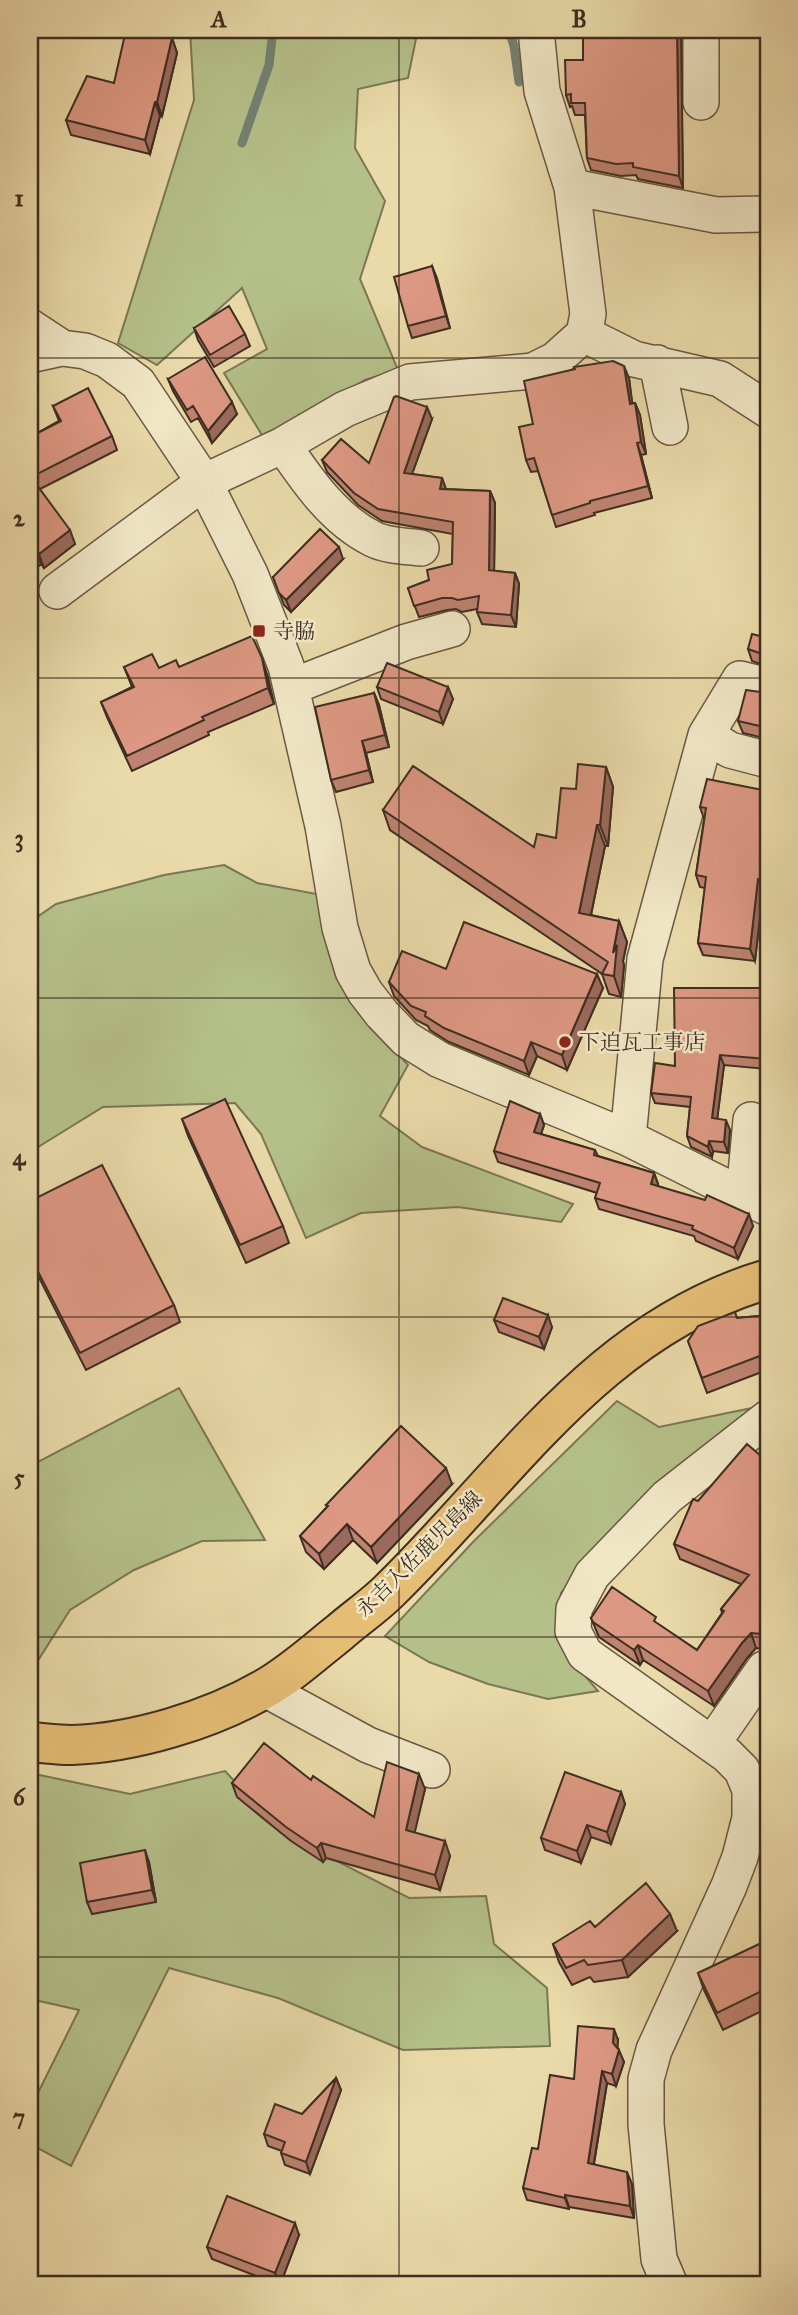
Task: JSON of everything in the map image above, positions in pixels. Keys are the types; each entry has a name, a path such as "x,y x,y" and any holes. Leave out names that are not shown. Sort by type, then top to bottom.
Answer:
{"main road":[{"name":"永吉入佐鹿児島線","path":"30,1742 72,1745 143,1735 201,1719 265,1689 388,1592 564,1403 604,1369 658,1330 699,1306 737,1288 768,1279"}],"street":[{"path":"57,592 204,482 283,445 345,410 410,382 533,371 555,360 584,334 588,314 572,187 542,91 536,30"},
{"path":"701,30 701,102"},
{"path":"572,187 716,215 768,214"},
{"path":"30,327 46,351 85,352 107,360 138,383 204,482 250,574 286,666 310,780 323,826 340,928 354,971 365,992 406,1039 440,1060 628,1138 756,1202"},
{"path":"584,334 634,359 720,379 768,410"},
{"path":"657,363 670,426"},
{"path":"283,445 315,492 351,523 374,539 421,548"},
{"path":"291,687 406,642 452,629"},
{"path":"628,1138 645,959 706,735 740,679 768,686"},
{"path":"706,735 730,750 768,760"},
{"path":"751,1120 756,1202"},
{"path":"670,2285 659,2259 646,2124 646,2079 660,2038 740,1857 750,1818 750,1790 742,1770 727,1755 585,1654 573,1631 574,1609 592,1575 667,1497 768,1418"},
{"path":"712,1744 764,1669 768,1673"},
{"path":"265,1689 368,1745 432,1770"}],"green space":[{"path":"190,30 416,30 417,34 408,78 358,89 355,148 385,201 360,279 398,370 365,380 265,440 224,373 267,349 242,288 157,365 118,343 194,100"},
{"path":"224,865 257,883 317,894 337,966 350,1001 408,1065 380,1116 422,1147 573,1204 561,1222 458,1207 361,1213 306,1238 261,1134 235,1103 103,1107 30,1152 30,922 56,904 164,875"},
{"path":"179,1388 265,1540 202,1541 134,1570 70,1610 30,1673 30,1466"},
{"path":"617,1401 659,1427 762,1406 590,1557 561,1593 557,1625 568,1656 598,1691 548,1699 488,1684 429,1662 385,1636 474,1541"},
{"path":"225,1771 284,1834 409,1898 486,1896 494,1944 547,1988 550,2046 403,2050 278,1998 169,1968 71,2166 30,2144 30,2109 79,2010 30,1999 30,1773 130,1794"}],"building":[{"path":"126,30 148,30 147,32 172,38 145,140 66,120 87,76 114,83"},
{"path":"583,30 677,30 679,176 633,167 633,163 616,164 587,158 585,103 571,103 571,94 566,95 565,60 583,60"},
{"path":"432,266 446,316 408,326 394,277"},
{"path":"229,306 245,334 210,355 194,328"},
{"path":"205,357 232,402 208,431 193,406 187,410 168,379"},
{"path":"613,361 624,366 630,404 635,403 641,442 637,443 648,486 590,501 552,515 534,458 526,460 519,427 533,424 524,381 575,369 574,367"},
{"path":"88,388 112,436 31,477 70,530 39,554 36,550 30,556 30,437 61,421 53,406"},
{"path":"396,396 427,407 404,473 442,478 440,489 490,491 489,570 515,573 511,615 477,612 479,596 458,600 442,598 414,606 408,588 429,580 427,570 452,564 453,522 378,509 354,493 322,460 341,439 369,463"},
{"path":"320,529 339,547 286,600 279,593 273,577"},
{"path":"752,634 768,638 768,656 748,649"},
{"path":"252,636 262,658 268,688 202,717 204,720 127,756 101,702 134,687 124,667 152,654 159,668 176,660 179,667"},
{"path":"387,663 448,687 439,712 377,687"},
{"path":"746,690 768,693 768,728 738,721"},
{"path":"374,693 385,735 362,741 369,770 331,780 315,707"},
{"path":"578,764 606,767 600,825 597,825 579,913 619,921 613,953 617,945 614,976 602,974 608,962 383,810 413,766 534,847 537,834 556,838 561,788 576,789"},
{"path":"707,779 768,791 768,881 758,879 750,949 698,943 706,877 696,875 706,808 700,807"},
{"path":"464,922 597,974 562,1055 531,1042 524,1061 444,1028 425,1016 426,1012 411,1006 389,982 402,951 446,969"},
{"path":"674,988 768,988 768,1059 720,1055 712,1118 726,1120 724,1142 709,1141 708,1147 687,1136 691,1097 651,1093 655,1063 675,1066"},
{"path":"225,1099 283,1226 240,1245 182,1119"},
{"path":"510,1101 540,1114 534,1132 595,1150 594,1155 654,1173 651,1184 705,1200 707,1195 749,1214 734,1248 692,1229 693,1226 595,1198 600,1183 494,1151"},
{"path":"768,1128 768,1153 765,1153"},
{"path":"102,1165 174,1305 80,1353 30,1256 30,1201"},
{"path":"503,1298 548,1315 539,1337 494,1320"},
{"path":"735,1312 737,1318 768,1315 768,1366 765,1354 702,1378 688,1341 698,1326"},
{"path":"401,1426 446,1468 371,1547 347,1524 319,1554 300,1536"},
{"path":"747,1444 768,1462 768,1637 751,1633 708,1691 638,1645 634,1650 591,1618 612,1587 656,1617 654,1621 697,1650 724,1611 721,1609 749,1575 674,1544 693,1499 698,1501"},
{"path":"264,1743 311,1780 313,1776 374,1817 387,1762 419,1774 406,1830 445,1841 435,1875 321,1843 317,1848 286,1827 232,1783"},
{"path":"565,1772 621,1792 607,1832 587,1825 577,1851 541,1838"},
{"path":"145,1850 152,1890 87,1902 80,1863"},
{"path":"646,1883 670,1914 622,1960 588,1965 584,1960 566,1968 553,1944 590,1921 595,1927"},
{"path":"768,1940 768,1988 717,2013 698,1973"},
{"path":"578,2026 614,2029 613,2043 619,2050 612,2074 602,2071 588,2163 627,2172 630,2206 565,2195 565,2198 523,2188 532,2148 538,2149 550,2075 574,2079"},
{"path":"336,2078 306,2162 281,2153 285,2142 264,2134 275,2104 302,2114"},
{"path":"227,2196 295,2223 275,2273 207,2247"}],"waterway":[{"path":"242,143 269,65 273,30"},
{"path":"509,30 519,82"}],"place":[{"name":"寺脇","path":"259,631"},
{"name":"下迫瓦工事店","path":"565,1042"}]}
